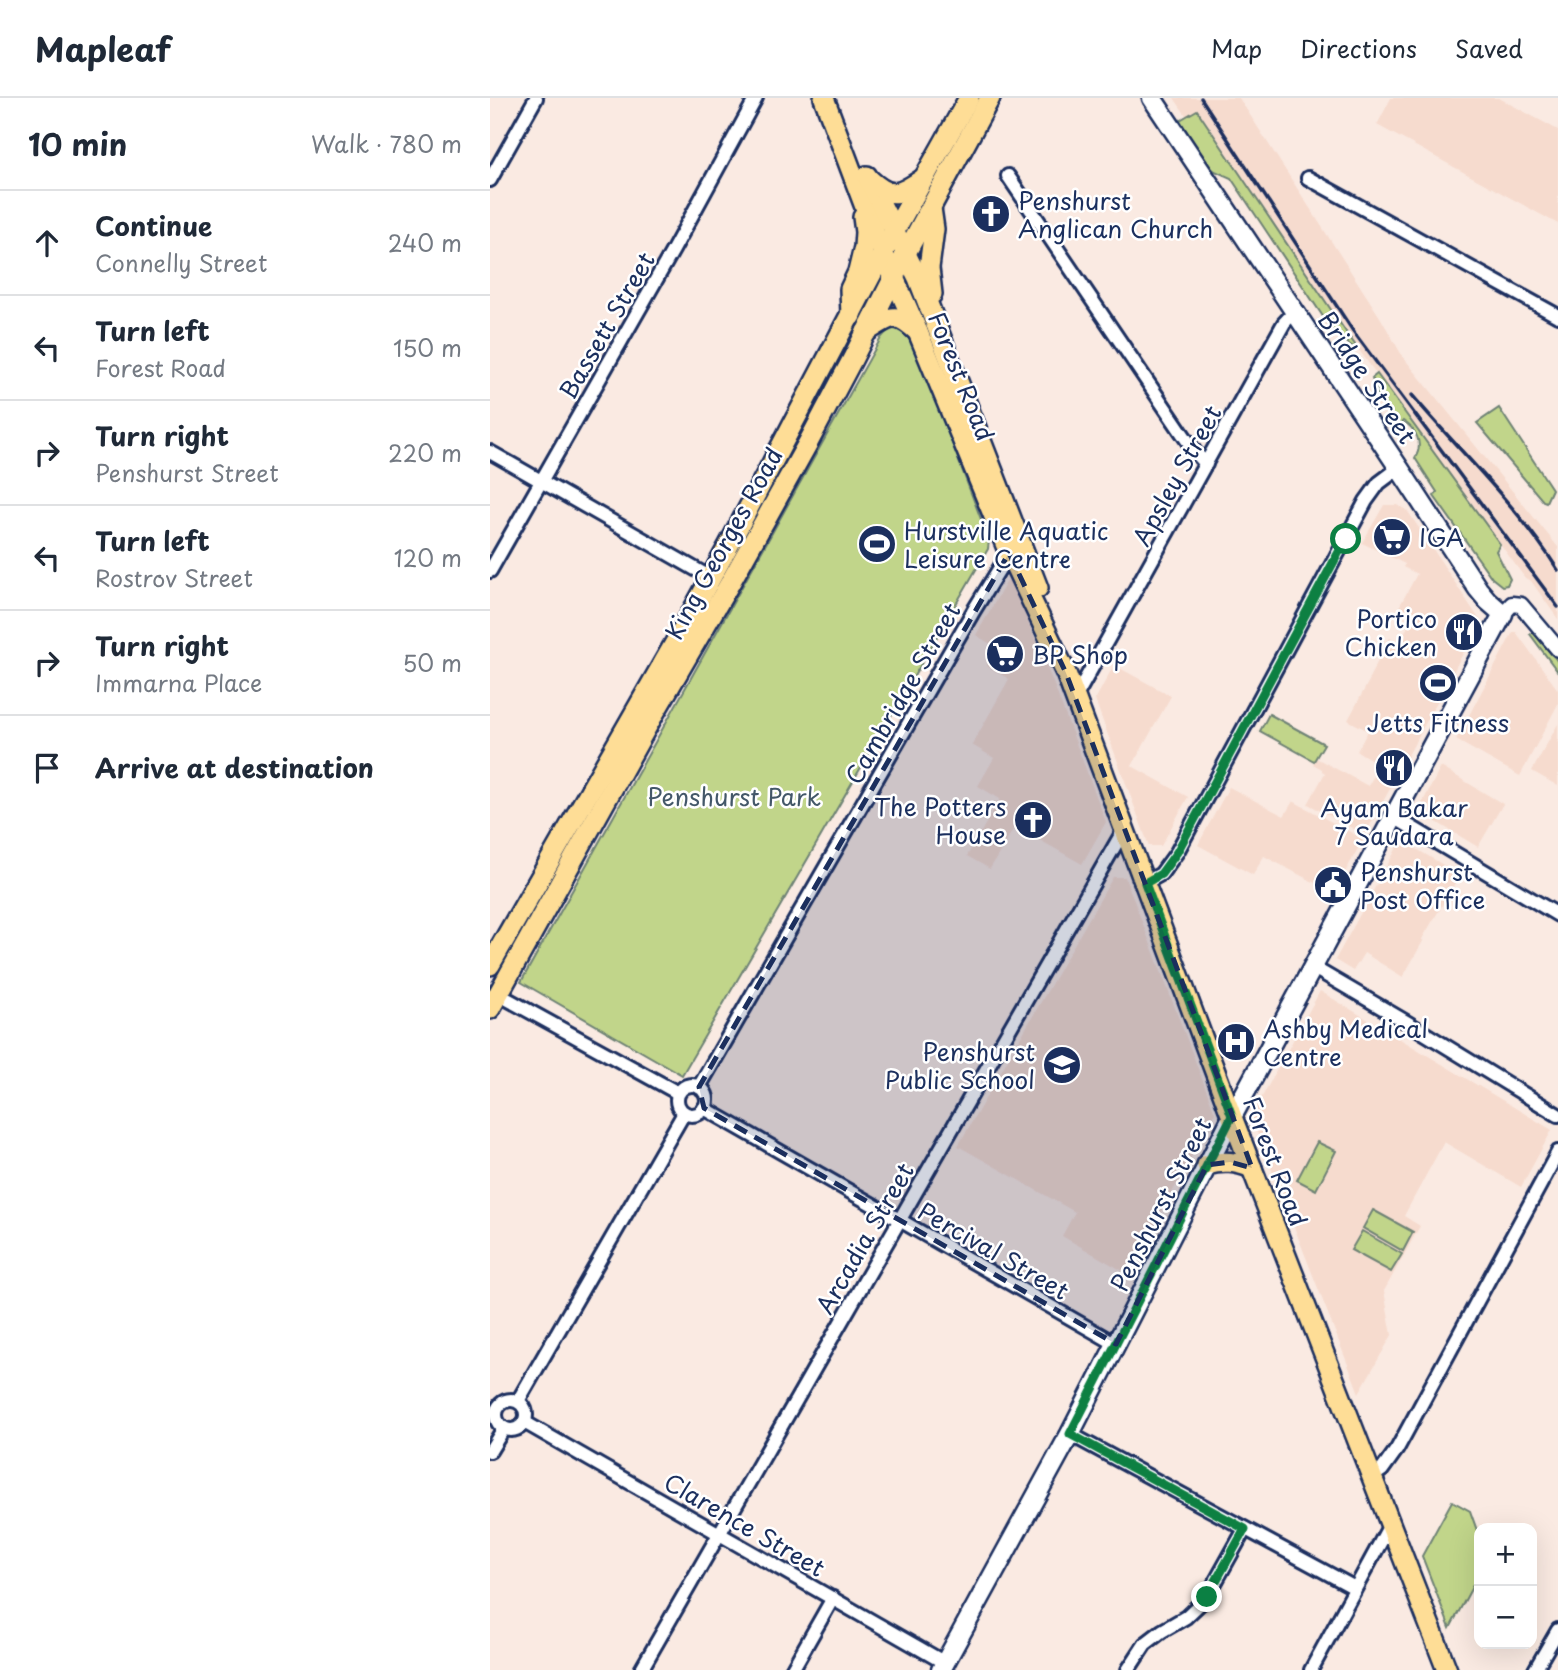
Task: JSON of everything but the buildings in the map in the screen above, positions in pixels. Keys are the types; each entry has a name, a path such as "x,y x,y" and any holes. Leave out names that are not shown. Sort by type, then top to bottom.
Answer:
{"main road":[{"name":"Forest Road","path":"824,98 864,187 895,230 939,329 1016,549"},
{"name":"Forest Road","path":"833,98 864,187 883,253 1016,549 1064,669 1232,1116 1447,1670"},
{"name":"King Georges Road","path":"490,965 652,685 752,503 895,230 969,98"},
{"name":"King Georges Road","path":"493,999 808,443 990,98"},
{"name":"Bridge Street","path":"1152,98 1478,589 1503,614"},
{"path":"850,317 850,289 863,258 864,187 891,193 909,188 925,177"},
{"path":"930,208 934,229 929,268 930,284 939,329"},
{"path":"866,332 895,317 907,321 918,332"},
{"name":"Penshurst Street","path":"943,1666 1070,1434 1232,1116 1503,614"},
{"path":"1208,1165 1230,1161 1252,1168"}],"street":[{"path":"490,180 536,98"},
{"name":"Bassett Street","path":"490,571 673,250 756,98"},
{"path":"1008,176 1206,464"},
{"path":"1308,178 1558,316"},
{"name":"Apsley Street","path":"1075,698 1284,323 1295,311"},
{"path":"490,452 711,578"},
{"path":"1145,883 1160,875 1172,861 1366,501 1380,483 1399,468"},
{"name":"Cambridge Street","path":"699,1087 967,622 1016,549"},
{"path":"1503,614 1512,604 1521,605 1558,649"},
{"path":"1394,817 1558,915"},
{"name":"Arcadia Street","path":"640,1670 1125,828"},
{"path":"1314,968 1558,1115"},
{"path":"493,999 678,1093"},
{"path":"690,1085 699,1087 706,1099 704,1108 693,1115 684,1113 678,1107 678,1093 690,1085"},
{"name":"Percival Street","path":"704,1108 1116,1344"},
{"path":"518,1401 684,1113"},
{"path":"1373,1476 1382,1470 1397,1449 1558,1152"},
{"path":"504,1401 518,1401 526,1413 524,1422 517,1428 504,1428 496,1416 494,1405 504,1401"},
{"name":"Clarence Street","path":"524,1422 833,1598 943,1666"},
{"path":"490,1451 504,1428"},
{"path":"1070,1434 1355,1588"},
{"path":"1311,1670 1391,1523"},
{"path":"1128,1670 1145,1644 1186,1617 1207,1597 1245,1529"},
{"path":"792,1670 833,1598"},
{"path":"1535,1670 1558,1630"}],"highlighted area":[{"path":"1009,553 1066,673 1252,1168 1230,1162 1207,1165 1116,1344 704,1108 699,1087"}],"shaded area":[{"path":"1174,98 1239,98 1403,357 1558,547 1558,619 1531,581 1525,578 1348,335 1245,181 1218,161"},
{"path":"1391,98 1499,98 1558,130 1558,224 1377,125"},
{"path":"1384,505 1397,505 1407,510 1479,619 1479,624 1365,835 1308,804 1325,773 1313,764 1316,758 1368,786 1380,765 1357,751 1368,731 1348,720 1390,638 1399,643 1414,615 1399,607 1417,574 1403,567 1405,564 1362,543"},
{"path":"1011,580 1106,822 1082,864 1015,826 990,869 967,856 1000,799 978,786 994,758 972,745 1009,679 987,666 997,648 976,635 1007,581"},
{"path":"1513,632 1516,632 1558,690 1558,704 1520,776 1456,740"},
{"path":"1114,665 1171,696 1132,766 1188,797 1161,846 1149,846 1095,700"},
{"path":"1558,724 1558,786 1532,771"},
{"path":"1441,767 1503,804 1478,847 1418,811"},
{"path":"1229,787 1284,816 1293,801 1363,839 1334,893 1264,856 1253,875 1198,845"},
{"path":"1403,841 1460,875 1403,977 1364,953 1353,971 1335,960 1400,842"},
{"path":"1113,877 1125,877 1215,1113 1128,1274 1062,1236 1075,1212 958,1146"},
{"path":"1320,991 1552,1130 1521,1187 1444,1142 1404,1216 1420,1226 1384,1291 1392,1335 1359,1393 1251,1117"}],"green space":[{"path":"1197,110 1356,346 1353,347 1334,333 1231,178 1215,171 1204,162 1180,120"},
{"name":"Penshurst Park","path":"895,329 906,335 918,354 989,540 988,549 682,1075 521,982 881,338 888,330"},
{"path":"1377,374 1500,544 1496,551 1510,579 1507,585 1502,586 1492,578 1434,496 1437,492 1415,458 1419,447 1417,437 1412,428 1403,421 1398,427 1377,395 1372,378"},
{"path":"1499,408 1552,489 1546,502 1477,423"},
{"path":"1535,631 1558,662 1558,672 1530,634"},
{"path":"1269,714 1324,744 1314,761 1260,731"},
{"path":"1317,1142 1336,1151 1316,1190 1297,1180"},
{"path":"1373,1210 1413,1232 1403,1251 1363,1228"},
{"path":"1362,1231 1402,1254 1391,1272 1351,1250"},
{"path":"1452,1501 1470,1511 1474,1523 1474,1583 1450,1628 1422,1556"}],"railway":[{"path":"1201,98 1353,331 1558,607"},
{"path":"1412,395 1507,501 1558,570"}],"place":[{"name":"Penshurst Anglican Church","path":"991,214"},
{"name":"IGA","path":"1392,537"},
{"name":"Hurstville Aquatic Leisure Centre","path":"877,544"},
{"name":"Portico Chicken","path":"1464,632"},
{"name":"BP Shop","path":"1005,654"},
{"name":"Jetts Fitness","path":"1438,683"},
{"name":"Ayam Bakar 7 Saudara","path":"1394,768"},
{"name":"The Potters House","path":"1033,820"},
{"name":"Penshurst Post Office","path":"1333,885"},
{"name":"Ashby Medical Centre","path":"1236,1042"},
{"name":"Penshurst Public School","path":"1062,1065"}],"route":[{"path":"1207,1597 1245,1529 1070,1434 1232,1116 1145,883 1161,874 1177,852 1346,539"}]}
